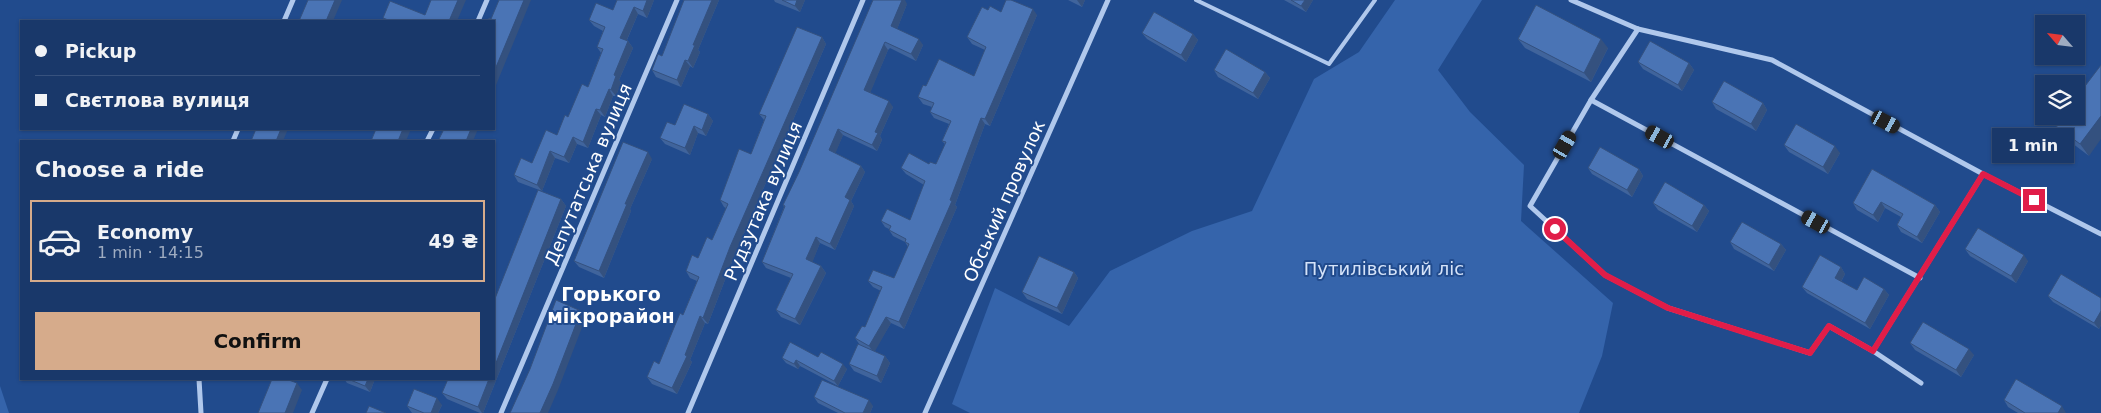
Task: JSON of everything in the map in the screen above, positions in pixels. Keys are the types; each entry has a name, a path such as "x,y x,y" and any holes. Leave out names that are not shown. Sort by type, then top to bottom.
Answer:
{"street":[{"path":"284,20 293,0"},
{"path":"478,20 487,0"},
{"name":"Депутатська вулиця","path":"501,413 677,0"},
{"name":"Рудзутака вулиця","path":"688,413 864,0"},
{"name":"Обський провулок","path":"925,413 1108,0"},
{"path":"1571,0 1638,29 1772,60 1983,174 2101,234"},
{"path":"1638,29 1591,100 1530,206 1605,275 1668,308 1810,353 1829,326 1873,351 1921,383"},
{"path":"1591,100 1920,278"},
{"path":"1873,351 1983,174"},
{"path":"199,380 201,413"},
{"path":"312,413 327,380"}],"lane":[{"path":"1196,0 1328,64 1375,0"}],"green space":[{"name":"Путилівський ліс","path":"1395,0 1482,0 1438,70 1470,112 1524,165 1521,221 1613,303 1602,356 1579,413 970,413 952,404 995,288 1069,326 1110,271 1192,231 1252,211 1314,79 1359,52"},
{"path":"0,386 9,413 0,413"}],"building":[{"path":"308,0 335,0 326,20 299,20"},
{"path":"431,0 458,0 449,20 388,20 383,18 390,1 425,15"},
{"path":"499,0 524,0 495,70 495,20 488,20 489,18 491,19"},
{"path":"617,0 647,0 643,11 634,7 620,38 628,41 614,75 616,76 600,110 596,109 583,142 573,137 564,157 550,151 537,185 514,175 521,158 532,163 546,130 557,135 565,115 568,117 582,84 588,87 603,49 597,47 605,27 589,20 596,3 613,10"},
{"path":"684,0 712,0 688,61 685,60 677,80 652,70 658,54 662,56"},
{"path":"782,0 797,0 795,6"},
{"path":"873,0 902,0 891,26 919,39 911,54 885,42 884,44 864,90 889,101 875,132 878,133 872,145 838,129 829,150 861,166 845,197 850,200 830,244 816,237 806,259 821,266 795,319 776,310 793,274 762,262 785,206 783,205"},
{"path":"1006,0 1011,0 1033,9 985,119 981,118 950,200 952,201 899,322 886,317 869,346 855,338 862,326 865,327 882,287 868,281 873,270 894,278 909,244 905,242 906,239 889,230 891,226 881,221 887,209 910,220 925,181 901,168 909,153 929,164 930,162 936,164 946,142 942,141 951,121 930,112 934,103 918,97 923,85 926,86 939,59 974,76 986,47 967,37 982,7 988,10 990,6 1001,12"},
{"path":"1291,0 1305,0 1301,6"},
{"path":"1536,5 1601,39 1584,73 1518,39"},
{"path":"1154,12 1193,34 1181,55 1142,33"},
{"path":"797,27 822,37 730,247 703,318 700,316 685,355 687,356 672,388 647,377 654,361 659,364 680,313 683,315 699,277 686,271 692,255 698,258 707,237 712,240 728,204 720,200 739,149 751,154 766,116 759,114"},
{"path":"1650,41 1689,63 1678,85 1638,62"},
{"path":"1226,49 1265,72 1253,93 1214,70"},
{"path":"2101,65 2101,116 2080,144 2056,126 2085,125 2085,86"},
{"path":"1724,81 1763,103 1751,124 1712,102"},
{"path":"684,104 708,114 702,130 694,126 685,148 660,138 667,122 675,125"},
{"path":"1796,124 1835,146 1823,167 1784,145"},
{"path":"256,130 281,130 276,140 251,140"},
{"path":"376,130 403,130 398,140 371,140"},
{"path":"444,130 471,130 466,140 438,140"},
{"path":"623,142 648,152 599,271 574,261"},
{"path":"1600,147 1639,169 1627,190 1588,168"},
{"path":"1872,169 1935,205 1917,237 1897,225 1903,214 1881,202 1873,215 1853,203"},
{"path":"1665,182 1704,205 1692,226 1653,203"},
{"path":"538,190 561,199 495,365 495,298"},
{"path":"1742,222 1781,244 1769,265 1730,242"},
{"path":"1978,228 2024,255 2011,276 1965,249"},
{"path":"1820,255 1841,267 1835,278 1857,290 1864,277 1884,289 1865,323 1802,287"},
{"path":"1039,256 1074,272 1057,308 1022,292"},
{"path":"2061,274 2101,298 2101,311 2094,323 2048,296"},
{"path":"556,300 581,311 553,384 540,413 510,413 530,369"},
{"path":"1923,322 1969,349 1956,370 1910,343"},
{"path":"790,342 818,357 821,352 843,364 834,381 796,360 794,364 782,358"},
{"path":"858,344 885,356 877,376 849,364"},
{"path":"2016,379 2062,406 2058,413 2025,413 2004,400"},
{"path":"272,380 289,380 297,383 285,413 258,413"},
{"path":"350,380 368,380 365,386"},
{"path":"448,380 489,380 478,407 442,393"},
{"path":"822,380 869,400 863,413 845,413 814,397"},
{"path":"414,389 437,398 431,413 424,413 407,406"},
{"path":"369,406 386,413 366,413"}],"district":[{"name":"Горького мікрорайон","path":"611,305"}],"route":[{"path":"1555,229 1605,275 1668,308 1810,353 1829,326 1873,351 1983,174 2034,200"}]}
